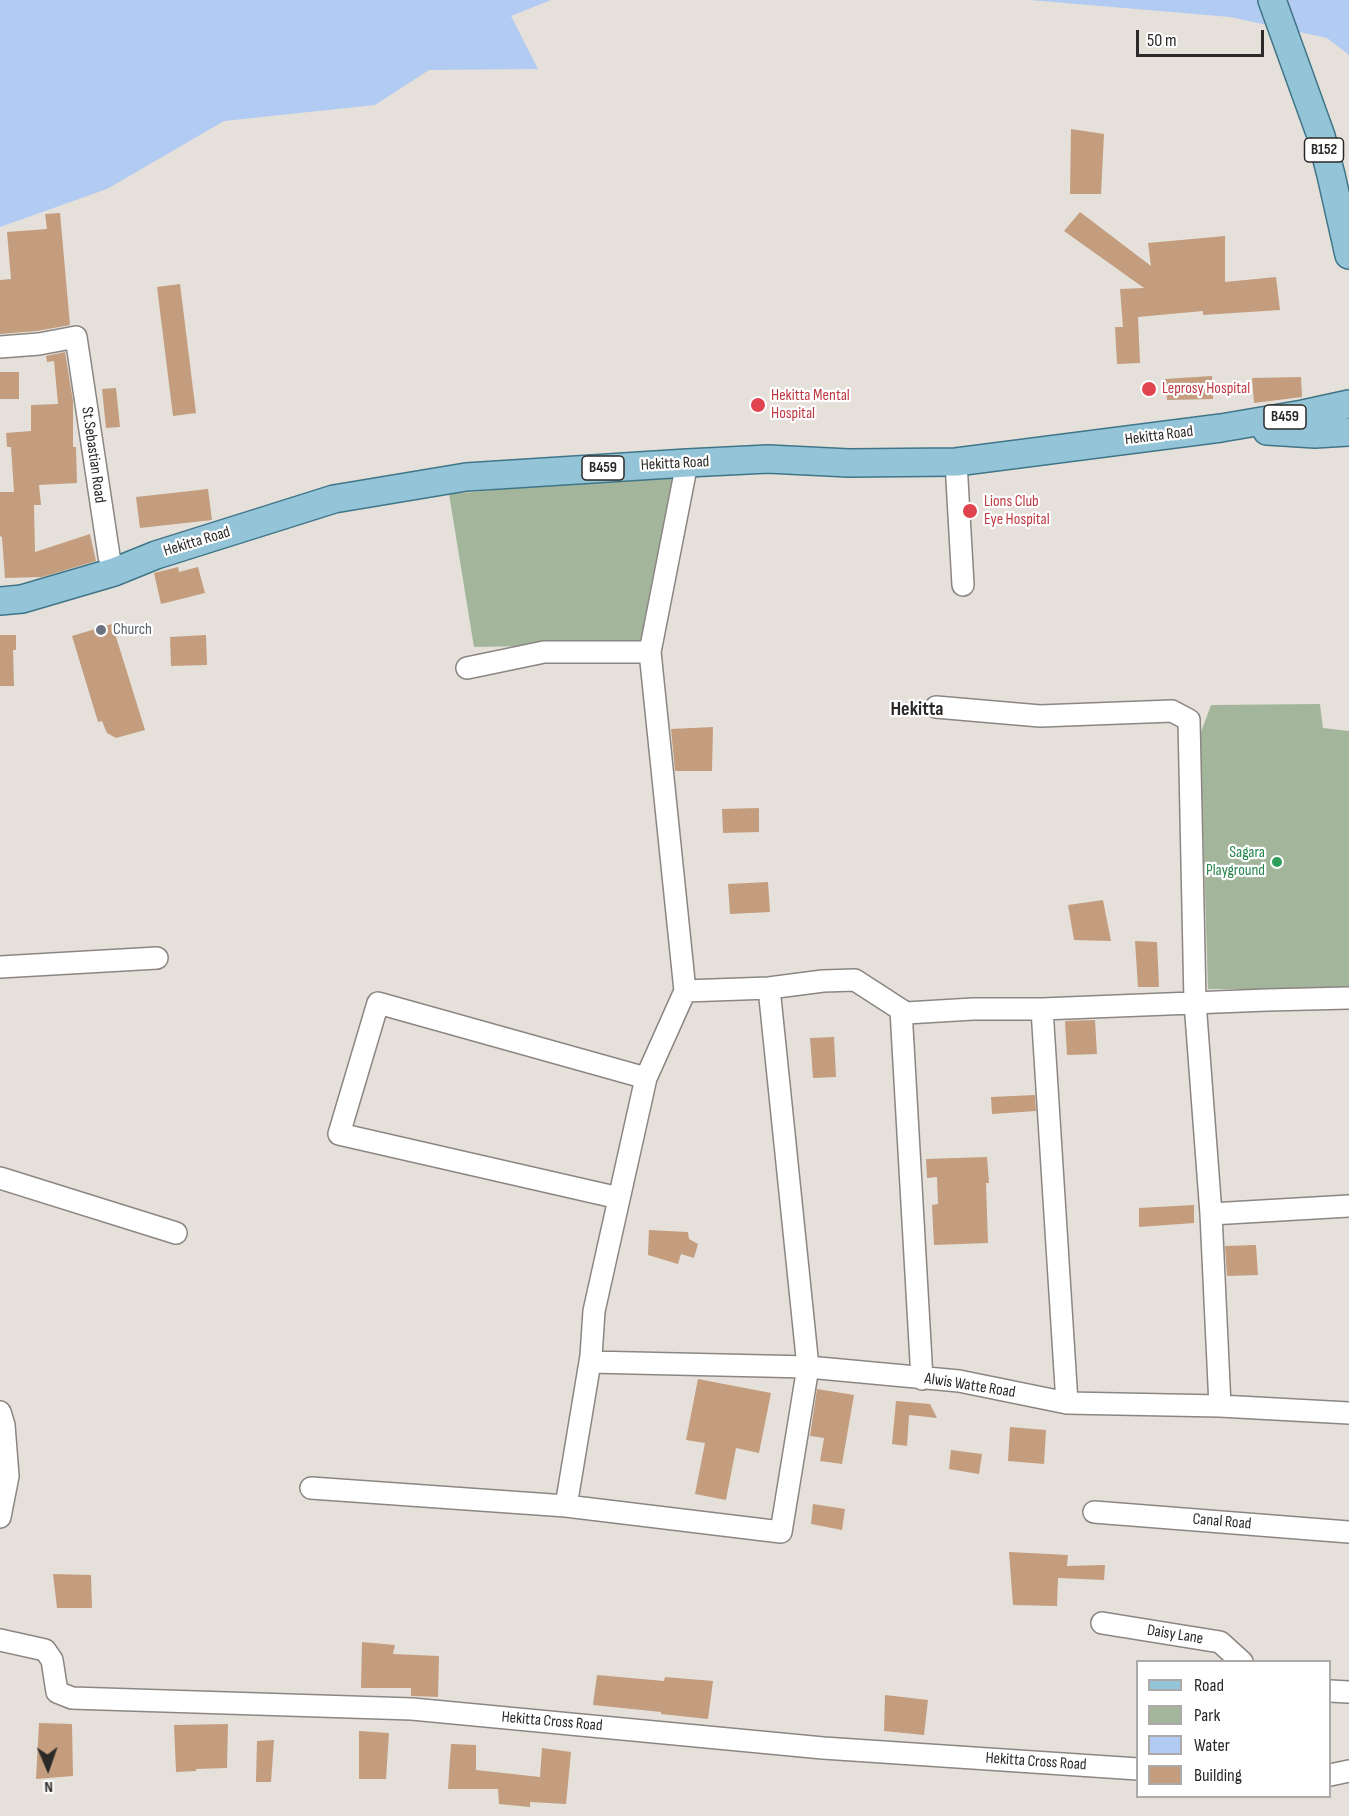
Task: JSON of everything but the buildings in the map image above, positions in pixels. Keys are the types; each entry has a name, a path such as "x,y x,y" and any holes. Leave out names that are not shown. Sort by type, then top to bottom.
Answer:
{"main road":[{"name":"B152","path":"1272,0 1321,136 1349,255"},
{"name":"Hekitta Road","path":"0,601 22,599 114,572 156,555 334,499 466,477 768,459 849,463 956,462 1221,428 1349,404"},
{"name":"Hekitta Road","path":"1221,428 1315,434 1349,432"}],"street":[{"name":"St.Sebastian Road","path":"0,347 39,344 76,337 107,545 114,572"},
{"path":"956,462 963,585"},
{"path":"566,1506 590,1362 594,1311 646,1078 685,991 650,652 687,463"},
{"path":"467,668 544,652 650,652"},
{"path":"936,707 1040,716 1172,711 1189,720 1196,1002 1211,1214 1220,1406"},
{"path":"0,967 157,958"},
{"path":"685,991 769,988 823,981 855,980 906,1013 1349,998"},
{"path":"311,1488 566,1506 780,1532 807,1368 769,988"},
{"path":"619,1198 339,1134 378,1003 646,1078"},
{"path":"1042,1009 1067,1403"},
{"path":"901,1010 922,1379"},
{"path":"0,1178 176,1233"},
{"path":"1211,1214 1349,1206"},
{"name":"Alwis Watte Road","path":"590,1362 807,1368 958,1382 1067,1403 1220,1406 1349,1413"},
{"path":"0,1412 4,1425 8,1476 0,1516"},
{"name":"Canal Road","path":"1094,1512 1349,1532"},
{"name":"Daisy Lane","path":"1102,1623 1220,1642 1240,1660"},
{"name":"Hekitta Cross Road","path":"0,1640 45,1650 52,1660 57,1692 72,1698 412,1709 823,1748 1136,1769"},
{"path":"1331,1691 1349,1692"},
{"path":"1331,1774 1349,1771"}],"green space":[{"path":"674,474 645,634 638,644 474,647 449,494"},
{"name":"Sagara Playground","path":"1320,704 1323,728 1349,731 1349,989 1208,989 1200,735 1211,705"}],"water":[{"path":"0,0 551,0 511,16 538,69 429,70 375,105 224,121 107,189 0,227"},
{"path":"1030,0 1349,0 1349,55 1327,38 1230,17"}],"place":[{"name":"Leprosy Hospital","path":"1149,389"},
{"name":"Hekitta Mental Hospital","path":"758,405"},
{"name":"Lions Club Eye Hospital","path":"970,511"},
{"name":"Church","path":"101,630"},
{"name":"Sagara Playground","path":"1277,862"}],"district":[{"name":"Hekitta","path":"917,710"}]}
